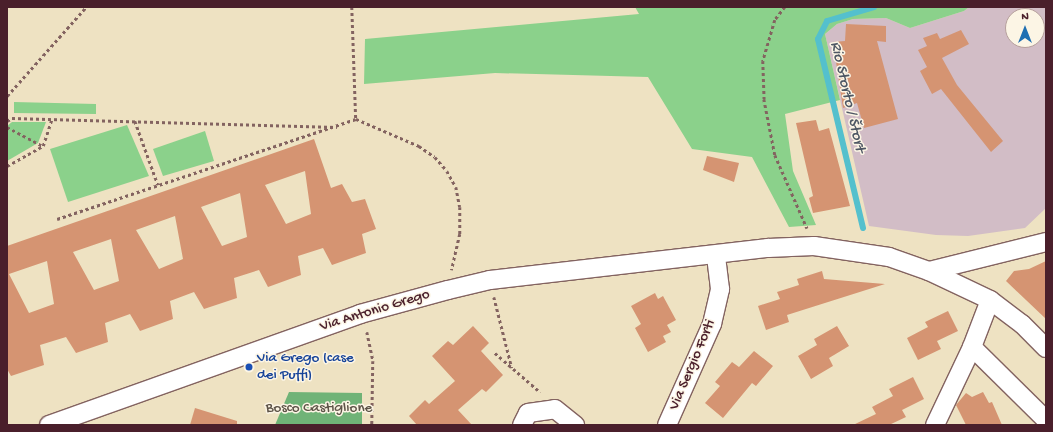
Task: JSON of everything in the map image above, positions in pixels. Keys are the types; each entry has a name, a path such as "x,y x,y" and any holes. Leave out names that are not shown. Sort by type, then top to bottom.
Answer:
{"street":[{"path":"929,271 1046,241"},
{"name":"Via Antonio Grego","path":"49,425 360,314 490,280 551,272 814,246 889,257 929,271 990,300 1022,324 1046,348"},
{"name":"Via Sergio Forti","path":"667,425 712,324 720,289 716,256"},
{"path":"935,425 972,347 990,300"},
{"path":"972,347 1046,420"},
{"path":"522,425 528,413 555,408 575,425"}],"path":[{"path":"7,96 86,7"},
{"path":"352,7 356,120"},
{"path":"785,7 775,20 763,61 764,99 775,156 808,231"},
{"path":"7,121 12,118 337,127"},
{"path":"7,166 43,146 52,119"},
{"path":"57,219 356,120 419,146 435,157 447,171 456,187 460,207 460,234 448,290"},
{"path":"135,121 158,185"},
{"path":"7,127 43,146"},
{"path":"494,296 512,368"},
{"path":"367,332 373,361 372,425"},
{"path":"495,353 555,408"}],"shaded area":[{"path":"969,7 1046,8 1046,208 1025,228 968,236 936,235 869,226 825,34 837,24 853,19 886,18 910,28 964,11"}],"green space":[{"path":"635,7 969,7 964,11 910,28 886,18 853,19 837,24 825,34 840,100 785,114 793,171 816,225 789,227 752,157 692,149 648,77 495,73 364,84 365,39 639,14"},
{"path":"14,102 96,104 96,114 14,113"},
{"path":"12,122 46,122 38,143 7,161 7,126"},
{"path":"127,125 149,176 68,202 50,149"},
{"path":"205,131 214,161 163,176 153,149"},
{"name":"Bosco Castiglione","path":"289,392 362,393 362,425 275,425"}],"building":[{"path":"846,24 886,26 886,42 877,41 898,119 864,128 857,103 843,108 833,42 845,41"},
{"path":"961,30 969,44 942,58 957,85 1003,141 991,152 941,89 932,94 920,71 927,67 918,50 927,46 923,38 937,33 940,39"},
{"path":"816,120 819,131 829,128 850,206 813,213 809,198 813,196 796,123"},
{"path":"314,139 331,188 342,184 352,202 365,199 376,229 362,234 366,253 332,265 323,248 298,256 301,275 268,287 259,270 234,278 237,298 204,309 194,292 170,301 173,319 140,331 130,314 105,323 108,342 76,353 66,337 40,345 44,365 11,376 7,369 7,246","holes":["305,171 311,214 286,224 265,185","240,193 247,237 222,246 201,207","175,216 183,259 159,269 136,230","111,239 119,281 94,290 73,252","47,261 54,304 29,313 9,274"]},
{"path":"707,156 739,163 734,182 703,170"},
{"path":"1046,261 1046,319 1006,281 1014,271 1029,269"},
{"path":"822,271 824,279 885,284 787,315 789,322 766,330 758,306 780,299 777,292 799,285 797,279"},
{"path":"655,293 658,299 663,296 676,320 667,325 671,332 663,336 666,342 648,352 635,328 641,324 631,306"},
{"path":"948,311 958,331 937,341 941,349 918,360 907,338 928,327 925,322"},
{"path":"473,326 489,343 481,351 503,375 486,392 482,389 458,410 472,425 417,425 409,416 425,400 429,404 455,381 432,356 448,341 453,345"},
{"path":"837,326 849,346 829,358 833,366 811,379 798,356 817,345 814,339"},
{"path":"754,351 773,366 756,386 752,383 723,418 705,403 720,386 715,382 732,362 739,367"},
{"path":"913,377 924,399 902,410 906,417 889,425 853,425 876,414 872,407 893,396 889,389"},
{"path":"983,392 989,403 992,402 1002,425 966,425 956,405 966,393 972,397"},
{"path":"195,408 237,421 237,425 190,425"}],"waterway":[{"name":"Rio Storto / Štort","path":"863,228 818,39 827,21 874,7"}],"place":[{"name":"Via Grego (case dei Puffi)","path":"249,367"}]}
